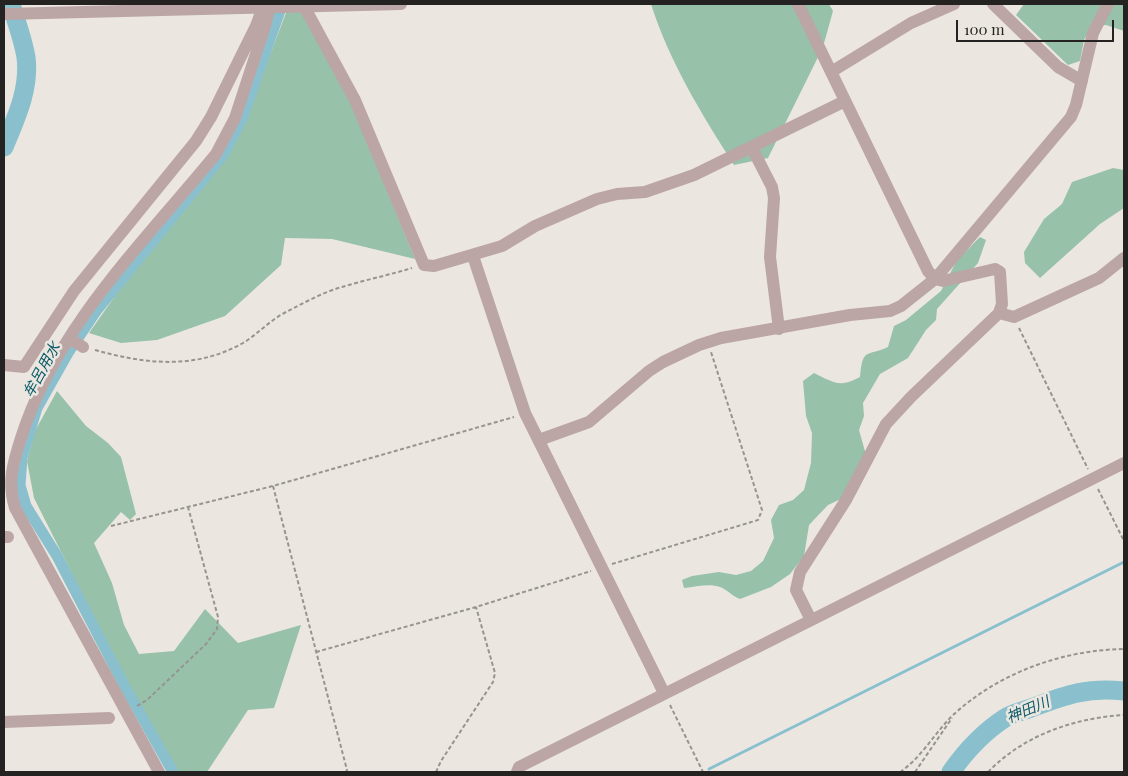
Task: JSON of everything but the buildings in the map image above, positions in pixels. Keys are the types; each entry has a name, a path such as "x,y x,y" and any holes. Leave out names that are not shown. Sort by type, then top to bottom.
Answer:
{"street":[{"path":"4,14 401,4"},
{"path":"798,4 928,271 934,279 943,281 995,269 1000,272 1002,304 999,313 911,397 886,424 846,500 800,572 796,590 811,620"},
{"path":"831,72 911,24 954,4"},
{"path":"993,4 1058,67 1082,81"},
{"path":"539,440 589,422 650,371 681,354 721,338 850,315 890,311 901,306 934,279 1070,117 1076,105 1093,33 1108,4"},
{"path":"159,772 15,508 11,494 12,466 33,401 136,250 216,154 238,109 269,6"},
{"path":"4,365 24,366 74,291 196,141 256,26 269,6"},
{"path":"304,6 355,100 424,264 434,266 502,246 535,226 597,199 660,188 694,175 845,101"},
{"path":"752,148 772,187 774,198 770,257 780,329"},
{"path":"473,256 525,414 664,693"},
{"path":"999,313 1014,317 1099,278 1124,258"},
{"path":"517,772 519,767 664,693 1124,463"},
{"path":"4,722 110,718"}],"path":[{"path":"74,341 119,357 156,362 183,363 206,358 244,342 284,313 340,287 424,264"},
{"path":"1014,317 1124,541"},
{"path":"111,526 273,486 525,414"},
{"path":"273,486 346,772"},
{"path":"139,704 147,700 206,644 217,629 218,617 188,507"},
{"path":"436,772 441,761 494,682 495,673 476,607"},
{"path":"900,772 910,766 953,716 977,695 1034,666 1075,653 1124,649"},
{"path":"664,693 703,772"},
{"path":"988,772 998,762 1024,744 1063,725 1094,717 1124,715"},
{"path":"915,772 953,716"}],"green space":[{"path":"651,4 829,4 833,11 823,47 768,158 734,165 698,107 677,67 658,25"},
{"path":"1024,4 1124,4 1124,31 1106,25 1091,27 1084,40 1080,61 1068,65 1016,15"},
{"path":"289,5 300,8 351,103 415,259 332,239 285,238 281,265 225,316 157,340 121,343 89,333 144,255 185,205 225,149 253,100"},
{"path":"1113,168 1124,170 1124,208 1100,224 1040,278 1025,263 1024,252 1044,219 1062,204 1072,182"},
{"path":"980,237 986,240 978,263 937,309 936,320 926,330 908,358 880,374 863,403 864,416 859,430 866,455 843,498 828,505 809,525 804,556 790,574 771,587 740,599 716,586 707,585 684,588 682,580 692,576 719,572 736,575 751,571 763,561 774,538 771,520 779,505 793,500 804,490 811,463 812,433 806,416 803,381 814,373 837,383 847,382 860,377 864,357 867,354 888,347 894,326 906,320 941,291 957,260"},
{"path":"57,391 86,426 108,443 121,457 136,514 130,520 121,512 94,543 112,583 124,625 139,654 174,651 205,609 238,643 301,625 274,708 248,710 207,772 178,772 136,701 34,498 27,461 35,431"}],"waterway":[{"path":"4,147 21,103 27,69 23,44 11,4"},
{"name":"牟呂用水","path":"173,772 125,687 57,556 26,506 20,485 22,458 37,408 68,353 97,310 223,155 242,119 280,11 280,4"},
{"path":"709,769 1124,562"},
{"name":"神田川","path":"951,772 976,742 1008,716 1076,693 1098,690 1124,691"}]}
